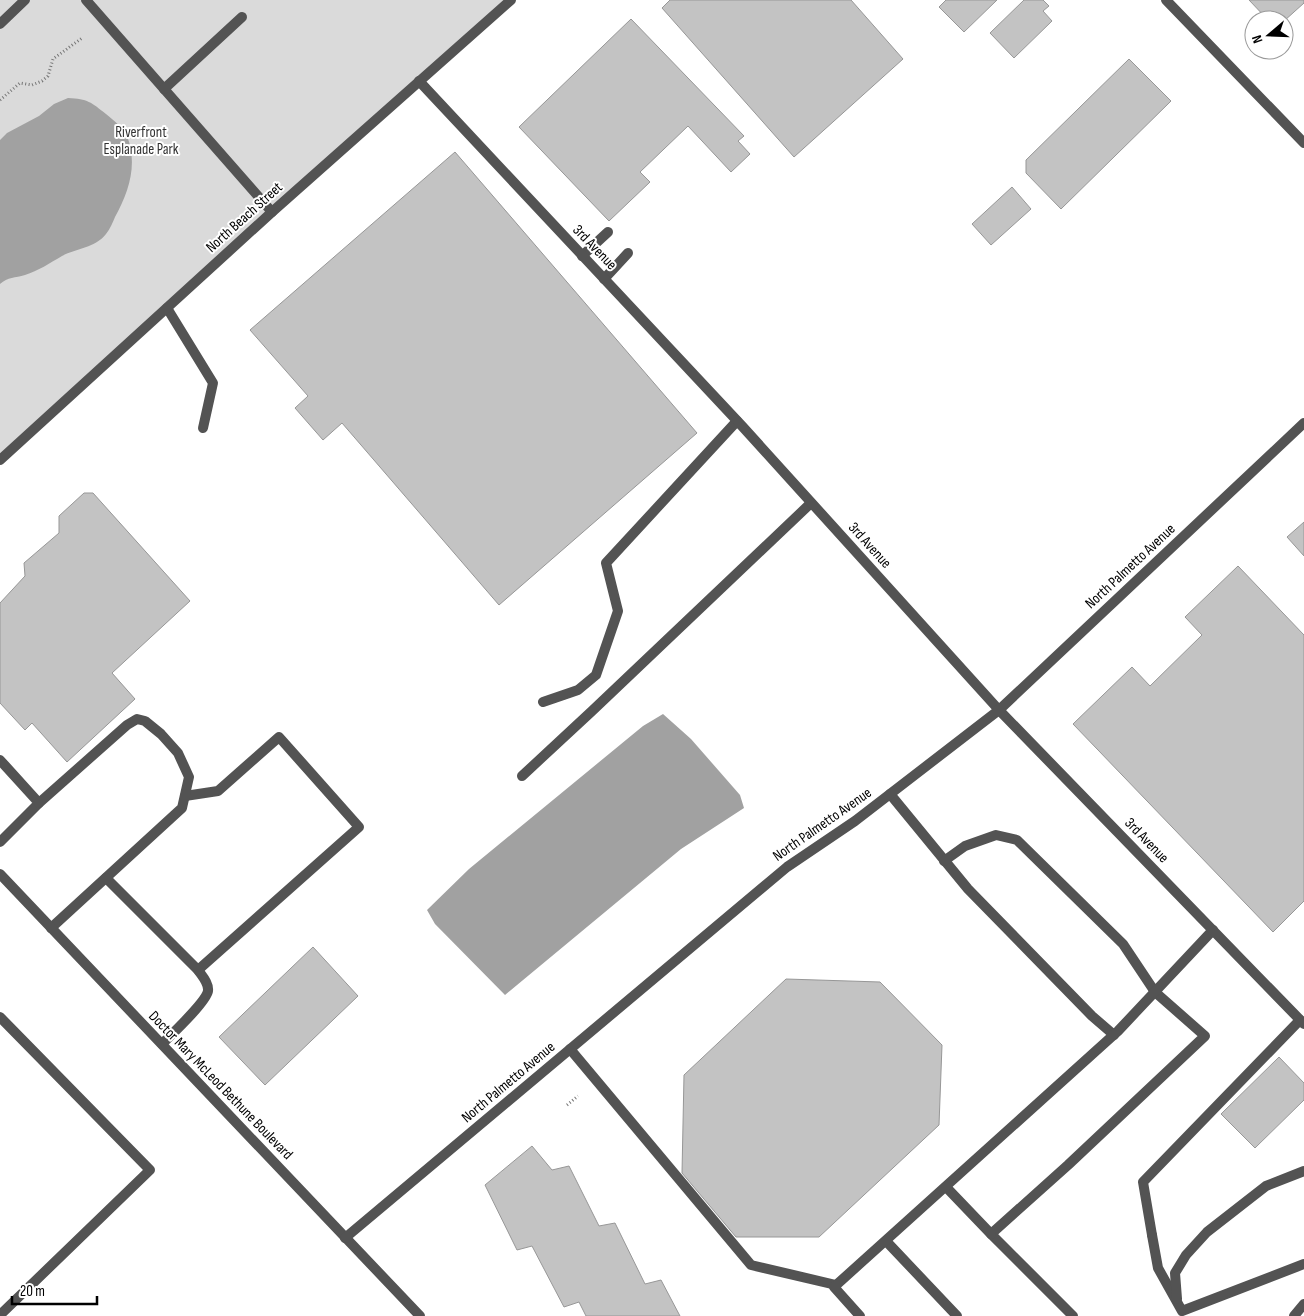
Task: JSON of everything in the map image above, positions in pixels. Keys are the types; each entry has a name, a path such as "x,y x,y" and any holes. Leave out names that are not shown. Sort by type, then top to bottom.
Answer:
{"street":[{"path":"0,24 25,0"},
{"path":"86,0 272,212"},
{"name":"North Beach Street","path":"0,460 272,212 512,0"},
{"path":"1166,0 1304,143"},
{"path":"164,89 242,17"},
{"name":"3rd Avenue","path":"419,81 737,421 999,710 1302,1022"},
{"path":"582,256 608,232"},
{"path":"604,279 628,253"},
{"path":"167,308 213,383 204,428"},
{"path":"543,702 578,690 596,676 618,611 606,563 737,421"},
{"name":"North Palmetto Avenue","path":"346,1238 787,867 855,821 999,710 1304,423"},
{"path":"522,776 592,712 811,503"},
{"path":"0,842 39,803 127,725 137,719 146,721 162,734 178,753 189,777 182,808 51,928"},
{"path":"185,796 218,791 279,737 359,827 198,970"},
{"path":"0,760 39,803"},
{"path":"890,794 968,889 1092,1016 1114,1035"},
{"path":"944,861 965,846 996,835 1017,840 1123,944 1155,992 1205,1036 1082,1152 991,1234"},
{"name":"Doctor Mary McLeod Bethune Boulevard","path":"0,874 420,1316"},
{"path":"106,878 198,970 208,984 204,1000 162,1044"},
{"path":"836,1285 1114,1035 1213,930"},
{"path":"0,1016 150,1170 2,1310"},
{"path":"1183,1313 1158,1268 1143,1182 1302,1022"},
{"path":"570,1049 750,1265 836,1285"},
{"path":"1183,1313 1176,1297 1175,1273 1186,1255 1207,1232 1266,1186 1304,1171"},
{"path":"946,1187 1073,1316"},
{"path":"886,1241 957,1316"},
{"path":"1183,1313 1304,1264"},
{"path":"836,1285 834,1287 860,1316"},
{"path":"1294,1316 1304,1304"}],"path":[{"path":"0,100 20,82 32,85 42,82 48,76 53,59 82,38"},
{"path":"567,1105 578,1096"}],"green space":[{"name":"Riverfront Esplanade Park","path":"0,0 511,0 0,460"}],"shaded area":[{"path":"68,98 85,100 93,104 115,121 127,136 132,157 128,188 109,230 102,239 68,253 35,271 9,279 0,284 0,140 7,133 39,116 54,104"},
{"path":"663,714 691,739 740,795 744,808 681,849 505,995 435,924 427,910 469,869 643,726"}],"building":[{"path":"670,0 851,0 903,59 794,157 662,8"},
{"path":"946,0 997,0 964,32 939,7"},
{"path":"1024,0 1043,0 1049,6 1043,11 1052,21 1014,58 990,33"},
{"path":"1249,0 1304,0 1304,3 1294,12 1294,10 1258,10"},
{"path":"631,19 744,136 738,141 750,154 731,172 688,126 640,172 650,182 609,221 519,127"},
{"path":"1129,59 1171,101 1061,209 1026,173 1026,160"},
{"path":"455,152 697,433 499,605 342,423 323,440 295,408 308,396 250,330"},
{"path":"1012,187 1031,209 991,245 972,224"},
{"path":"84,493 93,493 190,601 112,673 135,699 67,762 32,723 25,730 0,703 0,603 25,576 24,563 59,533 59,516"},
{"path":"1304,522 1304,556 1287,537"},
{"path":"1238,566 1304,635 1304,901 1273,932 1073,724 1132,667 1150,686 1202,635 1185,617"},
{"path":"313,947 358,996 265,1085 219,1037"},
{"path":"786,979 880,982 942,1045 939,1125 819,1237 736,1237 682,1173 684,1075"},
{"path":"1279,1057 1304,1083 1304,1100 1255,1148 1221,1114"},
{"path":"532,1146 552,1170 569,1166 599,1226 615,1223 645,1284 661,1280 680,1316 586,1316 579,1302 564,1307 532,1246 517,1250 485,1185"}]}
